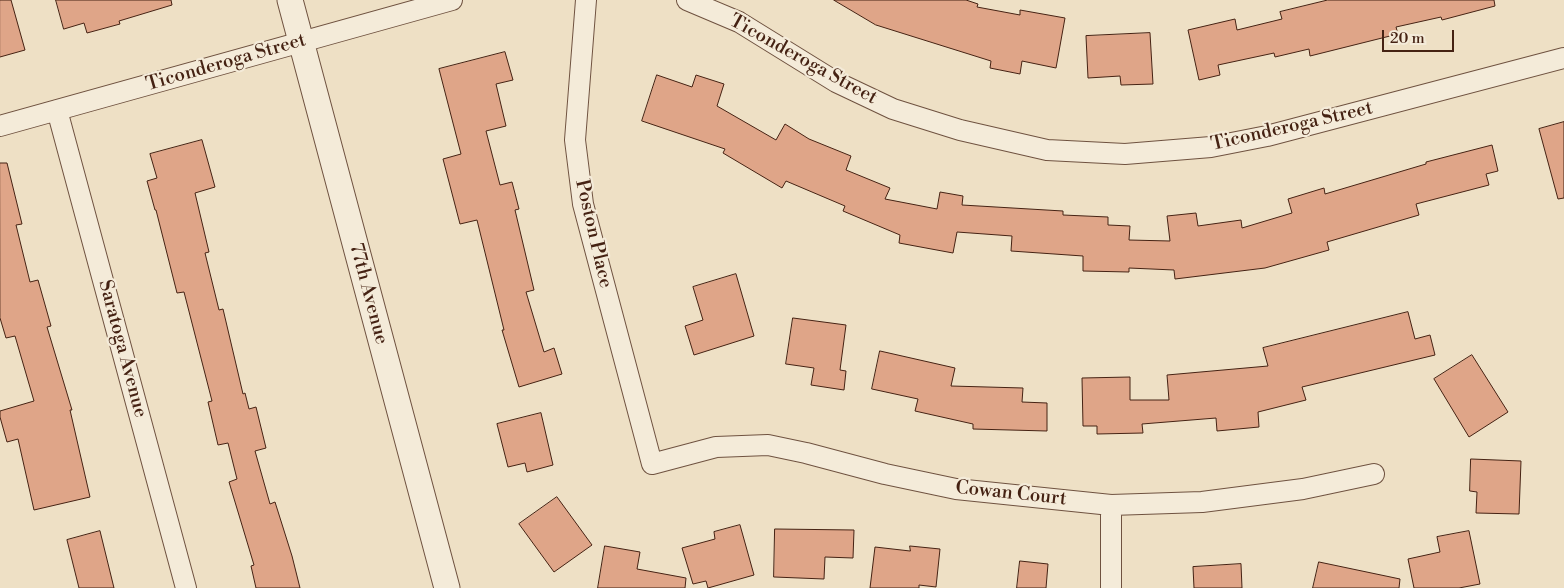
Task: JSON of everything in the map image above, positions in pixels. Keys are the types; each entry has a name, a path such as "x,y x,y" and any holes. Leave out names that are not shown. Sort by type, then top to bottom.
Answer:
{"street":[{"name":"77th Avenue","path":"290,0 447,588"},
{"name":"Ticonderoga Street","path":"0,126 452,0"},
{"name":"Poston Place","path":"586,0 575,140 583,204 652,464"},
{"name":"Ticonderoga Street","path":"687,0 739,22 836,82 893,109 960,130 1047,150 1124,154 1211,147 1267,136 1564,58"},
{"name":"Saratoga Avenue","path":"58,110 186,588"},
{"name":"Cowan Court","path":"652,464 716,448 768,445 806,452 885,474 956,489 1111,505 1202,502 1303,489 1374,474"},
{"path":"1111,505 1111,588"}],"building":[{"path":"0,0 11,0 25,50 0,57"},
{"path":"56,0 171,0 172,5 119,21 120,24 87,33 84,23 64,29"},
{"path":"834,0 966,0 978,4 977,7 1020,15 1020,10 1065,18 1056,68 1022,61 1020,74 990,68 991,61 876,25"},
{"path":"1328,0 1494,0 1495,6 1442,20 1441,17 1396,27 1398,34 1310,56 1309,49 1275,57 1274,53 1218,65 1220,75 1199,80 1188,30 1235,19 1237,30 1282,19 1280,12"},
{"path":"1150,33 1153,84 1121,85 1120,76 1088,78 1086,36"},
{"path":"505,52 513,80 496,84 506,126 486,131 500,185 512,182 519,209 515,210 534,290 526,292 544,352 554,348 562,374 519,387 502,330 504,330 477,220 460,224 443,159 461,154 439,69"},
{"path":"657,75 692,87 696,75 724,84 717,106 776,140 785,124 809,139 851,156 846,170 890,188 885,199 937,209 940,192 963,196 962,205 1063,211 1063,215 1108,217 1108,225 1130,226 1129,240 1170,241 1167,216 1196,213 1198,226 1241,220 1242,228 1292,213 1288,199 1324,188 1325,194 1426,164 1426,162 1492,145 1498,171 1486,174 1489,185 1416,204 1419,215 1327,242 1329,250 1265,268 1175,279 1174,270 1129,268 1129,272 1083,271 1083,256 1011,251 1012,236 957,232 953,253 899,243 900,235 843,211 845,206 786,181 782,188 723,153 725,149 642,121"},
{"path":"1564,122 1564,198 1558,199 1539,129"},
{"path":"202,140 215,187 195,193 209,252 205,253 219,310 223,309 243,394 245,393 249,409 256,407 266,448 255,451 270,504 275,502 300,588 256,588 251,566 254,565 229,482 237,479 228,443 218,445 208,402 212,401 184,292 177,293 147,181 157,178 150,154"},
{"path":"0,163 7,163 22,224 16,225 30,282 38,280 51,326 47,327 72,410 70,410 90,497 34,510 18,439 7,442 0,417 0,411 34,401 15,336 6,338 0,318"},
{"path":"736,274 754,336 694,355 685,326 703,320 693,287"},
{"path":"1408,312 1415,339 1430,335 1435,355 1302,387 1306,400 1258,412 1259,427 1217,431 1216,418 1142,424 1143,433 1097,434 1097,426 1083,426 1082,378 1130,377 1130,400 1169,400 1167,375 1268,366 1263,348"},
{"path":"793,318 846,325 840,370 846,371 844,390 811,385 814,368 786,364"},
{"path":"880,351 955,368 951,386 1023,388 1022,402 1047,403 1047,431 973,429 973,424 915,411 918,399 872,389"},
{"path":"1472,355 1508,412 1469,437 1434,379"},
{"path":"541,413 553,465 527,472 525,463 508,467 497,424"},
{"path":"1471,459 1521,461 1519,514 1476,513 1477,492 1470,491"},
{"path":"557,497 592,545 554,572 519,524"},
{"path":"740,525 754,575 708,588 706,581 693,584 682,548 715,539 714,532"},
{"path":"775,529 854,530 853,558 825,557 824,579 774,577"},
{"path":"100,531 114,588 79,588 67,540"},
{"path":"1469,531 1480,584 1459,588 1414,588 1408,559 1440,552 1437,537"},
{"path":"605,546 640,552 637,569 686,578 685,588 598,588"},
{"path":"910,546 940,549 936,587 919,585 919,588 870,588 875,547 910,551"},
{"path":"1020,561 1048,564 1046,588 1017,588"},
{"path":"1319,562 1400,579 1399,588 1313,588"},
{"path":"1241,564 1242,588 1194,588 1193,567"}]}
